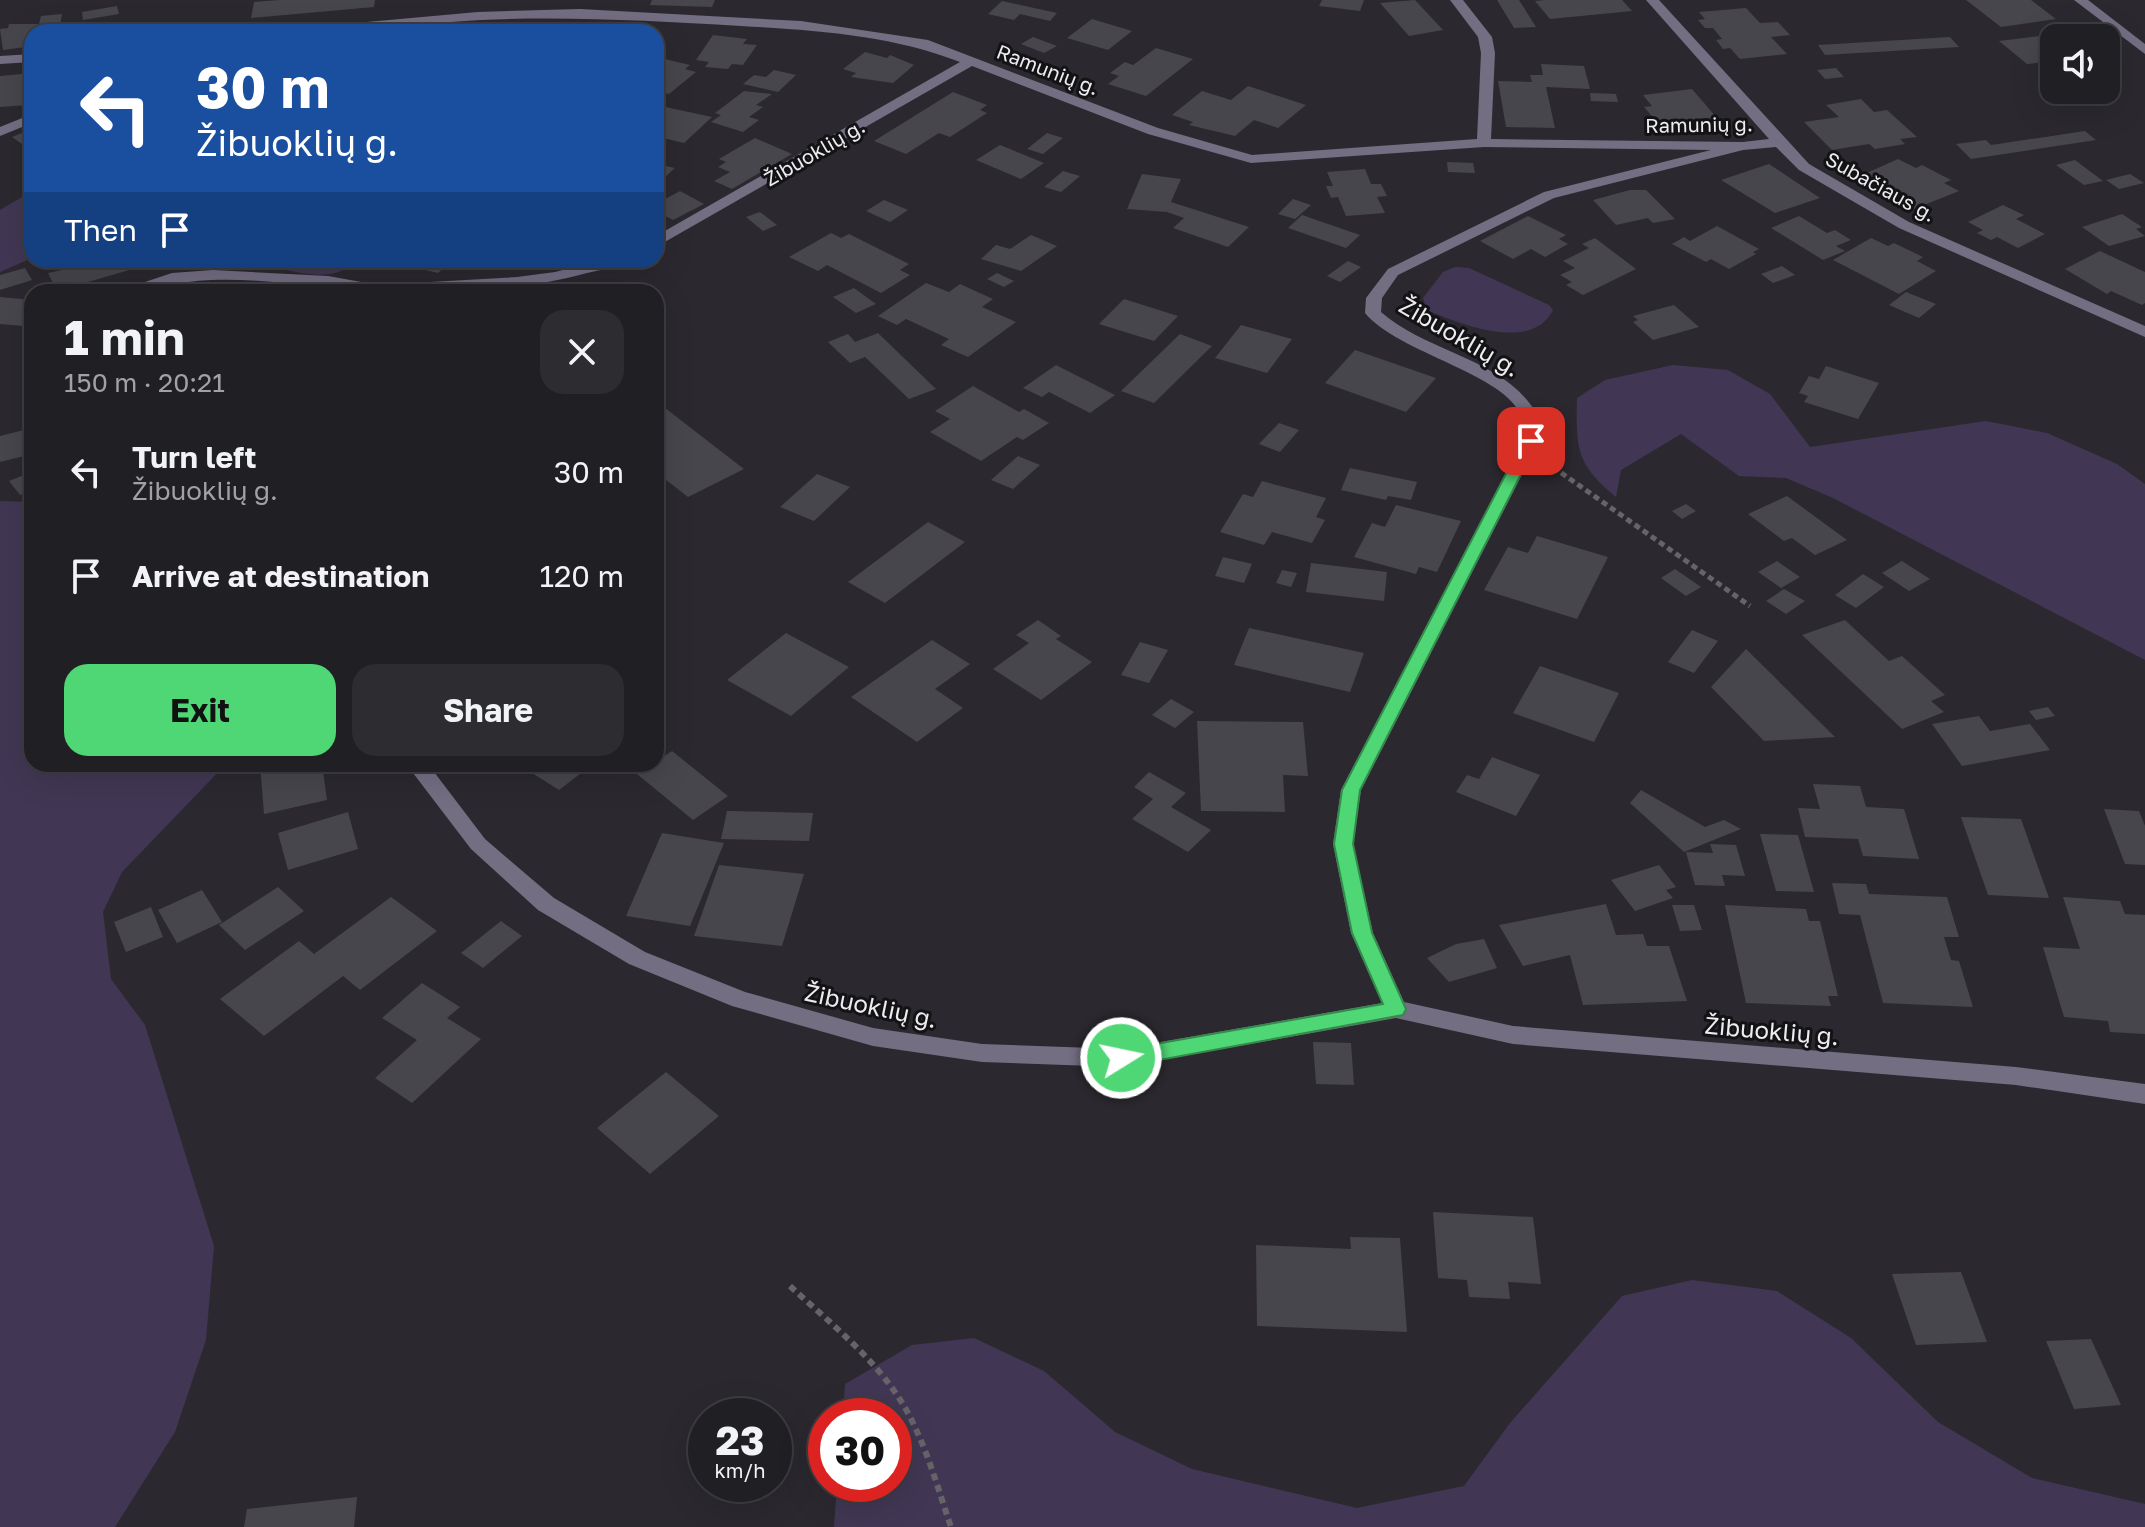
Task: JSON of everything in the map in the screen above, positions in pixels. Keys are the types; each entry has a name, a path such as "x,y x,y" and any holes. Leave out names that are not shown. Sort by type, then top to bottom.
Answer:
{"street":[{"path":"1456,0 1485,37 1488,53 1484,143"},
{"name":"Subačiaus g.","path":"1652,0 1804,167 1860,203 2145,332"},
{"path":"2080,0 2145,50"},
{"name":"Ramunių g.","path":"389,24 478,16 580,13 801,25 923,43 1153,131 1251,159 1484,143 1743,146 1779,142"},
{"path":"0,60 24,58"},
{"name":"Žibuoklių g.","path":"664,237 972,61"},
{"path":"0,132 24,122"},
{"name":"Žibuoklių g.","path":"1396,1009 1362,933 1343,844 1351,790 1531,441 1529,414 1505,386 1393,331 1373,313 1374,298 1393,272 1549,195 1743,146"},
{"path":"483,284 556,277 589,268"},
{"path":"151,284 172,278 213,275 345,284"},
{"name":"Žibuoklių g.","path":"423,772 478,844 546,904 637,958 740,1000 873,1037 982,1053 1121,1058 1396,1009 1513,1035 2016,1076 2145,1094"}],"path":[{"path":"1522,455 1559,470 1750,606"},
{"path":"790,1286 853,1345 903,1404 927,1454 951,1527"}],"shaded area":[{"path":"24,196 24,262 0,272 0,210"},
{"path":"1455,267 1469,268 1549,305 1553,310 1543,323 1513,333 1476,327 1427,310 1423,298 1443,272"},
{"path":"282,268 346,268 321,275"},
{"path":"1673,365 1728,370 1770,394 1810,447 1986,421 2047,433 2117,464 2145,484 2145,660 1833,498 1786,478 1739,476 1681,434 1621,470 1616,497 1593,475 1581,454 1577,398 1605,380"},
{"path":"0,501 24,502 24,772 218,772 122,872 103,912 111,979 145,1025 214,1246 206,1340 175,1432 115,1527 0,1527"},
{"path":"1692,1280 1777,1291 1851,1338 1938,1422 2032,1478 2145,1504 2145,1527 834,1527 836,1502 912,1502 912,1398 844,1398 845,1384 912,1345 974,1338 1044,1371 1115,1432 1192,1469 1357,1508 1464,1486 1510,1423 1622,1296"}],"building":[{"path":"375,0 374,7 251,18 254,2"},
{"path":"652,0 715,0 712,7 650,5"},
{"path":"1322,0 1364,0 1360,11 1319,6"},
{"path":"1415,0 1443,30 1409,36 1380,3"},
{"path":"1497,0 1519,0 1536,27 1514,28"},
{"path":"1622,0 1632,11 1550,19 1535,1"},
{"path":"1966,0 2031,0 2056,19 2001,27"},
{"path":"1002,1 1057,13 1050,21 1020,14 1014,20 988,14"},
{"path":"117,6 119,14 83,20 82,12"},
{"path":"1746,8 1760,23 1778,22 1790,35 1771,37 1787,54 1740,59 1730,48 1723,49 1716,40 1722,39 1713,28 1705,28 1698,20 1705,19 1699,12"},
{"path":"62,14 60,24 39,24 41,16"},
{"path":"1092,19 1132,31 1108,50 1067,38"},
{"path":"9,24 24,24 24,47 3,50 0,29 8,28"},
{"path":"713,35 747,39 743,44 757,45 743,65 732,64 728,69 705,67 709,62 696,60"},
{"path":"2040,36 2040,63 2027,64 1999,41"},
{"path":"1033,37 1057,46 1044,53 1021,44"},
{"path":"1950,37 1959,47 1825,55 1818,45"},
{"path":"1156,48 1193,59 1146,96 1108,84 1119,76 1110,73 1125,62 1133,65"},
{"path":"865,52 887,58 890,55 914,65 893,83 851,77 856,73 843,69"},
{"path":"664,59 690,65 685,69 696,72 669,94 664,93"},
{"path":"1541,64 1584,66 1590,89 1546,87 1555,128 1506,127 1498,81 1532,82 1530,75 1543,75"},
{"path":"1836,68 1844,77 1825,79 1817,70"},
{"path":"774,70 796,75 778,92 743,84 754,75 766,77"},
{"path":"24,74 24,105 0,107 0,76"},
{"path":"1248,86 1306,105 1278,128 1254,120 1235,136 1189,125 1193,122 1172,115 1202,91 1231,100"},
{"path":"1692,89 1723,125 1674,131 1664,120 1656,121 1644,107 1652,106 1643,95"},
{"path":"744,91 772,94 756,105 763,107 749,117 759,120 743,132 711,122 721,115 715,113"},
{"path":"953,92 987,105 980,110 987,113 950,137 939,133 906,154 874,141"},
{"path":"1590,93 1616,94 1618,102 1591,101"},
{"path":"1861,99 1874,112 1887,110 1917,137 1900,139 1905,144 1875,149 1869,144 1832,150 1804,122 1839,117 1826,105"},
{"path":"664,107 712,117 684,143 664,138"},
{"path":"2085,131 2096,140 1971,159 1956,144 1986,140 1991,145"},
{"path":"24,132 24,145 12,137"},
{"path":"1047,133 1063,138 1043,154 1027,149"},
{"path":"755,138 792,154 732,189 714,181 730,172 718,167 726,162 719,159"},
{"path":"1000,145 1044,163 1021,179 976,160"},
{"path":"1898,159 1916,168 1922,165 1951,180 1944,183 1959,191 1914,209 1889,191 1883,194 1869,186 1874,183 1860,176"},
{"path":"2075,160 2103,181 2084,185 2056,165"},
{"path":"1447,162 1473,163 1475,173 1448,172"},
{"path":"1769,164 1820,198 1775,213 1721,180"},
{"path":"664,166 675,168 665,177"},
{"path":"1365,169 1371,184 1381,184 1387,196 1377,197 1385,213 1346,216 1338,197 1331,198 1326,186 1333,186 1327,172"},
{"path":"1063,171 1080,176 1061,192 1044,187"},
{"path":"1142,174 1181,179 1171,202 1249,227 1228,247 1173,228 1184,218 1167,212 1127,209"},
{"path":"2130,174 2144,183 2119,189 2106,180"},
{"path":"1630,190 1646,190 1675,219 1653,223 1648,218 1616,225 1593,200"},
{"path":"680,191 704,204 673,220 664,215 664,200"},
{"path":"1293,199 1311,205 1295,219 1278,214"},
{"path":"884,200 908,210 890,222 866,211"},
{"path":"2003,205 2024,215 2016,219 2045,234 2018,248 1997,237 1991,240 1977,233 1983,230 1968,222"},
{"path":"760,212 777,225 763,231 746,217"},
{"path":"2122,214 2142,227 2136,229 2145,236 2109,246 2082,227"},
{"path":"1302,215 1360,235 1346,248 1288,228"},
{"path":"1528,216 1566,235 1559,239 1568,244 1545,257 1531,249 1513,259 1480,241"},
{"path":"1799,216 1827,233 1835,230 1851,240 1836,246 1845,251 1823,260 1771,228"},
{"path":"1717,226 1759,249 1753,252 1756,254 1729,269 1711,259 1706,262 1672,244 1684,237 1690,241"},
{"path":"831,233 841,238 849,234 909,264 900,270 910,275 881,293 827,265 818,271 789,257"},
{"path":"1031,235 1057,246 1021,271 981,259 996,245 1010,249"},
{"path":"1595,238 1636,269 1583,295 1566,285 1572,282 1560,275 1575,268 1563,261 1589,248 1582,244"},
{"path":"1871,238 1888,246 1894,243 1923,257 1917,261 1936,271 1899,294 1833,260"},
{"path":"2100,251 2145,272 2145,303 2142,305 2111,291 2107,294 2065,269"},
{"path":"1348,261 1361,267 1340,282 1327,276"},
{"path":"1782,266 1795,275 1773,283 1761,274"},
{"path":"25,268 32,280 0,290 0,275"},
{"path":"136,268 81,284 54,284 48,273"},
{"path":"417,268 443,268 438,273"},
{"path":"997,273 1014,281 1004,287 987,279"},
{"path":"926,283 949,292 960,284 993,299 982,307 1016,322 968,357 941,345 949,339 906,319 897,325 878,316"},
{"path":"854,288 876,304 856,313 833,297"},
{"path":"1906,292 1936,304 1919,318 1889,305"},
{"path":"0,297 24,299 24,326 0,324"},
{"path":"1124,299 1178,316 1154,341 1099,324"},
{"path":"1674,305 1699,327 1653,340 1633,322 1638,320 1633,316"},
{"path":"1241,325 1292,339 1267,373 1215,358"},
{"path":"878,333 936,389 909,399 865,357 850,363 828,342 848,334 855,342"},
{"path":"1180,334 1212,346 1154,403 1121,391"},
{"path":"1355,350 1436,378 1406,412 1325,383"},
{"path":"1056,365 1115,395 1090,413 1049,392 1042,397 1023,388"},
{"path":"1826,366 1879,383 1858,419 1804,402 1808,396 1799,393 1809,376 1819,379"},
{"path":"973,386 1019,412 1024,409 1049,423 1023,440 1017,437 981,461 930,432 950,419 935,411"},
{"path":"664,409 744,469 688,497 664,478"},
{"path":"1279,423 1299,430 1280,452 1259,444"},
{"path":"24,430 24,456 0,462 0,436"},
{"path":"1018,456 1040,465 1013,489 991,480"},
{"path":"1350,468 1417,482 1411,500 1388,496 1386,500 1341,490"},
{"path":"817,474 850,487 814,521 780,507"},
{"path":"24,475 24,493 20,495 9,481"},
{"path":"1262,481 1326,498 1316,517 1325,520 1312,543 1272,532 1264,545 1220,532 1243,494 1253,497"},
{"path":"1787,496 1847,540 1815,555 1792,538 1784,541 1748,514"},
{"path":"1686,504 1696,511 1682,519 1672,511"},
{"path":"1396,505 1461,521 1437,572 1419,567 1416,574 1354,557 1372,523 1385,527"},
{"path":"928,522 965,542 885,603 848,582"},
{"path":"1537,536 1608,557 1577,619 1484,590 1508,547 1528,553"},
{"path":"1223,557 1252,564 1244,583 1215,576"},
{"path":"1777,561 1800,577 1781,588 1758,572"},
{"path":"1902,561 1930,579 1909,591 1882,573"},
{"path":"1311,563 1387,572 1384,601 1306,592"},
{"path":"1675,569 1701,587 1686,596 1661,578"},
{"path":"1282,570 1297,573 1291,587 1276,583"},
{"path":"1863,574 1884,587 1856,608 1835,595"},
{"path":"1784,589 1805,601 1786,614 1766,601"},
{"path":"1038,620 1061,636 1056,639 1092,662 1041,700 993,669 1029,643 1016,635"},
{"path":"1845,620 1889,661 1902,656 1945,695 1931,701 1944,712 1902,729 1802,635"},
{"path":"1249,628 1364,653 1350,692 1234,665"},
{"path":"1692,630 1718,641 1694,673 1668,662"},
{"path":"786,633 849,667 791,716 727,680"},
{"path":"932,640 970,664 935,689 963,708 917,742 851,697"},
{"path":"1140,642 1168,650 1149,683 1121,675"},
{"path":"1746,649 1835,737 1764,741 1711,687"},
{"path":"1540,666 1619,693 1594,742 1513,713"},
{"path":"1171,699 1194,712 1175,728 1152,715"},
{"path":"2048,707 2055,716 2036,720 2029,711"},
{"path":"1979,716 1990,731 2030,724 2050,750 1962,766 1932,724"},
{"path":"1197,721 1303,722 1308,776 1283,775 1285,812 1201,811"},
{"path":"672,751 728,796 693,820 637,774 664,772 664,756"},
{"path":"1492,757 1540,775 1516,816 1456,792 1467,775 1479,779"},
{"path":"261,772 323,772 327,800 264,814"},
{"path":"531,772 583,772 559,790"},
{"path":"1149,772 1186,793 1171,807 1211,830 1188,852 1132,819 1153,799 1134,787"},
{"path":"1813,784 1860,786 1866,807 1904,809 1919,859 1863,856 1858,839 1805,837 1798,808 1820,809"},
{"path":"1641,790 1705,827 1724,820 1741,829 1684,852 1630,803"},
{"path":"2104,809 2139,811 2145,826 2145,865 2125,864"},
{"path":"727,811 813,813 809,841 721,839"},
{"path":"348,812 358,849 288,870 278,833"},
{"path":"1961,817 2021,819 2049,898 1988,895"},
{"path":"662,833 724,843 690,926 626,916"},
{"path":"1760,834 1798,835 1814,892 1776,891"},
{"path":"1710,844 1736,845 1745,876 1722,875 1725,886 1695,885 1686,852 1713,853"},
{"path":"719,865 804,874 782,946 694,936"},
{"path":"1659,865 1676,887 1666,890 1673,898 1635,911 1611,880"},
{"path":"1832,883 1866,884 1869,894 1947,897 1959,937 1944,937 1951,960 1959,961 1973,1007 1883,1003 1860,915 1839,914"},
{"path":"278,887 304,911 245,950 219,925"},
{"path":"202,890 222,922 177,943 158,910"},
{"path":"391,897 437,931 360,990 343,976 264,1036 220,999 299,941 314,954"},
{"path":"2063,897 2120,901 2125,914 2145,915 2145,1034 2110,1032 2108,1021 2064,1017 2043,947 2080,949"},
{"path":"1606,904 1616,935 1643,934 1647,946 1669,946 1687,1001 1583,1005 1570,955 1523,966 1499,925"},
{"path":"1672,905 1694,905 1702,930 1680,931"},
{"path":"1725,905 1806,909 1809,921 1820,921 1838,996 1828,996 1831,1006 1746,1003"},
{"path":"151,907 163,937 126,952 114,922"},
{"path":"501,921 522,936 483,968 461,953"},
{"path":"1484,939 1497,968 1449,982 1427,958 1456,944"},
{"path":"422,983 460,1007 447,1018 481,1039 412,1103 375,1078 417,1040 382,1018"},
{"path":"1313,1042 1351,1043 1354,1085 1316,1084"},
{"path":"666,1072 719,1116 650,1174 597,1128"},
{"path":"1433,1212 1533,1217 1541,1284 1508,1282 1510,1299 1469,1297 1467,1280 1438,1278"},
{"path":"1350,1237 1400,1238 1407,1332 1257,1326 1256,1245 1351,1249"},
{"path":"1961,1272 1987,1342 1916,1345 1892,1274"},
{"path":"2091,1339 2121,1405 2074,1409 2046,1341"},
{"path":"357,1497 354,1527 244,1527 247,1509"}],"route":[{"path":"1121,1058 1396,1009 1362,933 1343,844 1351,790 1505,485 1531,441"}]}
